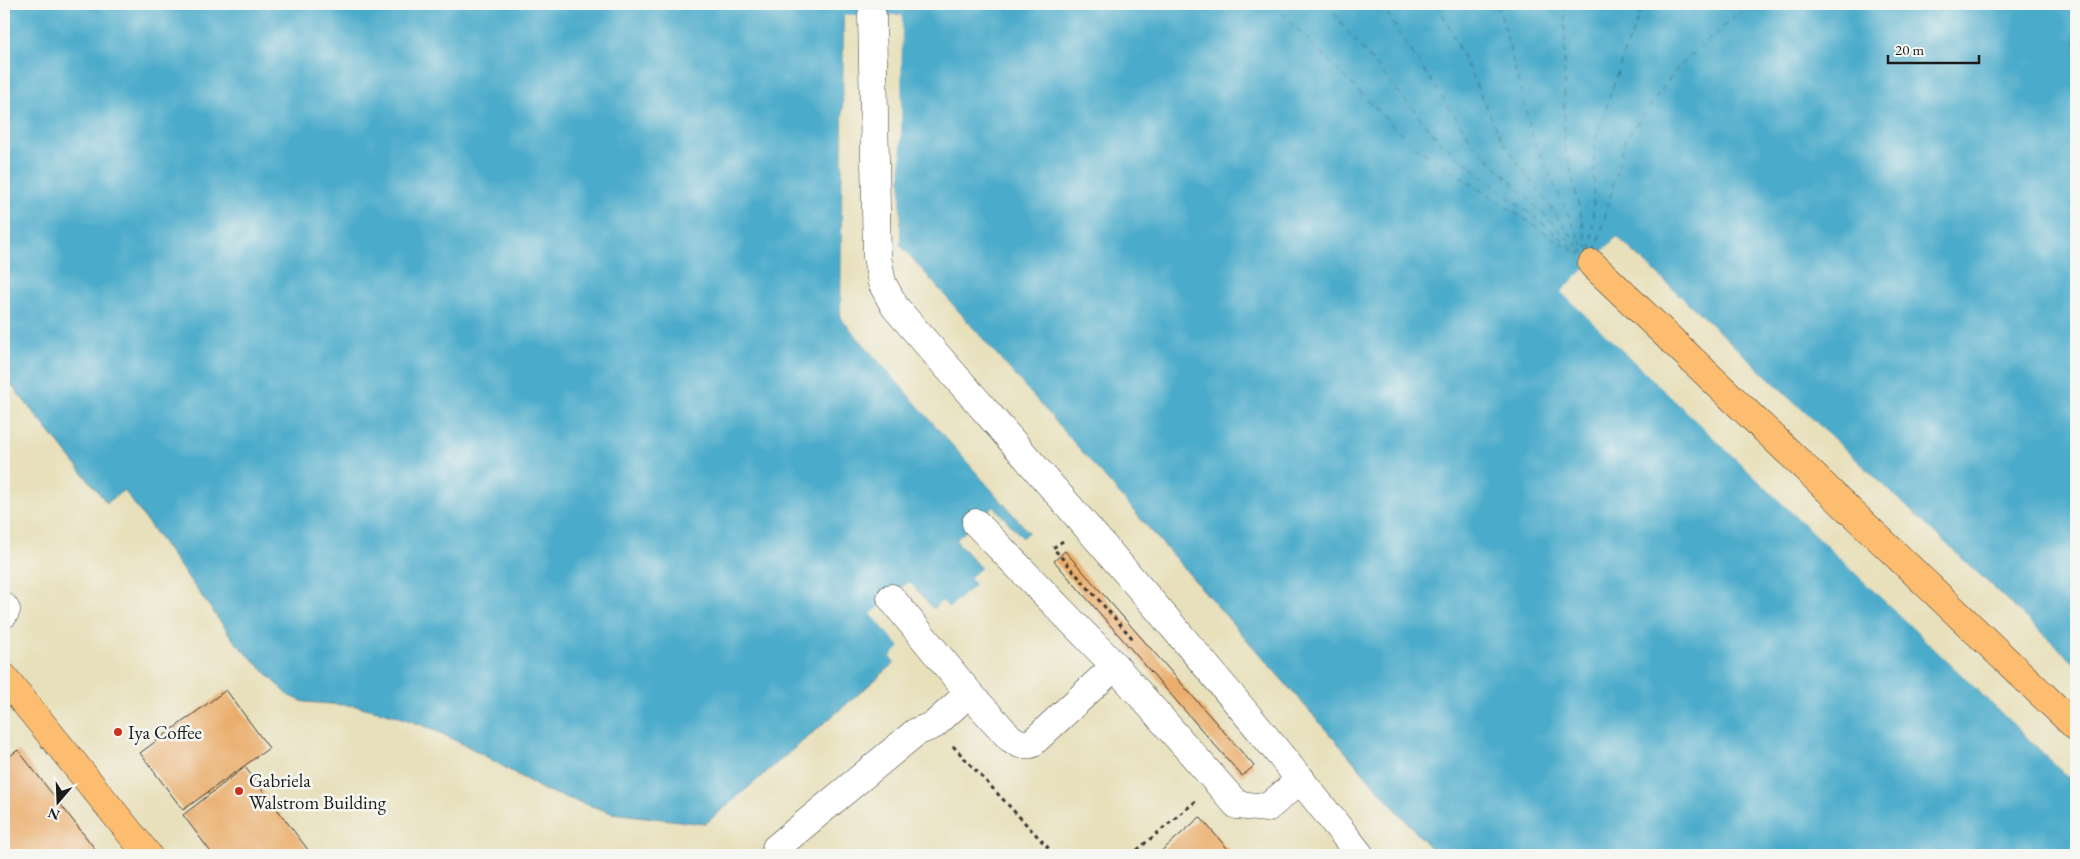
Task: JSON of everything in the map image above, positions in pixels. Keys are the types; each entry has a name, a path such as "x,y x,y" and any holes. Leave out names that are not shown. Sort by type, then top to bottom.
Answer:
{"main road":[{"path":"1592,264 2076,727"},
{"path":"4,677 148,855"}],"lane":[{"path":"872,15 877,257 882,283 895,307 1097,539 1301,780 1360,855"},
{"path":"976,523 1115,666 1237,805 1267,808 1301,780"},
{"path":"891,598 969,693 1010,738 1020,744 1031,744 1115,666"},
{"path":"4,607 6,610 4,614"},
{"path":"776,848 916,732 934,725 969,693"}],"path":[{"path":"934,725 1055,855"}],"water":[{"path":"4,4 2076,4 2076,665 1617,237 1562,292 2076,784 2076,855 1436,855 900,245 901,15 844,16 841,318 1029,532 1022,538 994,507 956,540 981,568 970,578 975,585 948,608 942,601 933,609 909,582 872,614 901,648 890,657 895,663 705,824 612,813 544,790 471,748 430,728 394,715 357,706 305,702 289,696 236,643 124,490 107,503 4,376"}],"pier":[{"path":"844,15 902,15 900,245 1132,509 1130,510 898,246 899,17 846,18 843,317 1031,532 1021,541 994,510 959,540 983,568 973,578 978,584 977,587 950,610 947,610 942,604 933,611 909,585 875,615 903,647 893,658 897,662 896,665 890,657 900,647 871,614 909,582 933,609 942,601 949,608 975,585 970,578 981,568 956,540 994,507 1022,538 1029,532 841,318"},
{"path":"1617,237 2076,665 2076,667 1617,241 1565,292 2076,781 2076,784 1561,292"}],"building":[{"path":"1065,551 1254,766 1242,776 1054,561"},
{"path":"226,690 269,748 183,810 140,753"},
{"path":"18,750 96,850 89,855 4,855 4,760"},
{"name":"Gabriela Walstrom Building","path":"245,767 312,855 213,855 183,815"},
{"path":"1200,817 1233,855 1157,855"}],"ferry route":[{"path":"1276,4 1287,19 1412,145 1581,256"},
{"path":"1328,4 1343,26 1442,144 1582,255"},
{"path":"1382,4 1399,33 1473,143 1583,254"},
{"path":"1438,4 1503,142 1584,253"},
{"path":"1498,4 1534,142 1586,252"},
{"path":"1565,4 1564,141 1589,251"},
{"path":"1592,250 1595,141 1621,62 1644,4"},
{"path":"1596,251 1625,140 1677,69 1735,16 1755,4"}],"place":[{"name":"Iya Coffee","path":"118,732"},
{"name":"Gabriela Walstrom Building","path":"239,791"}]}
